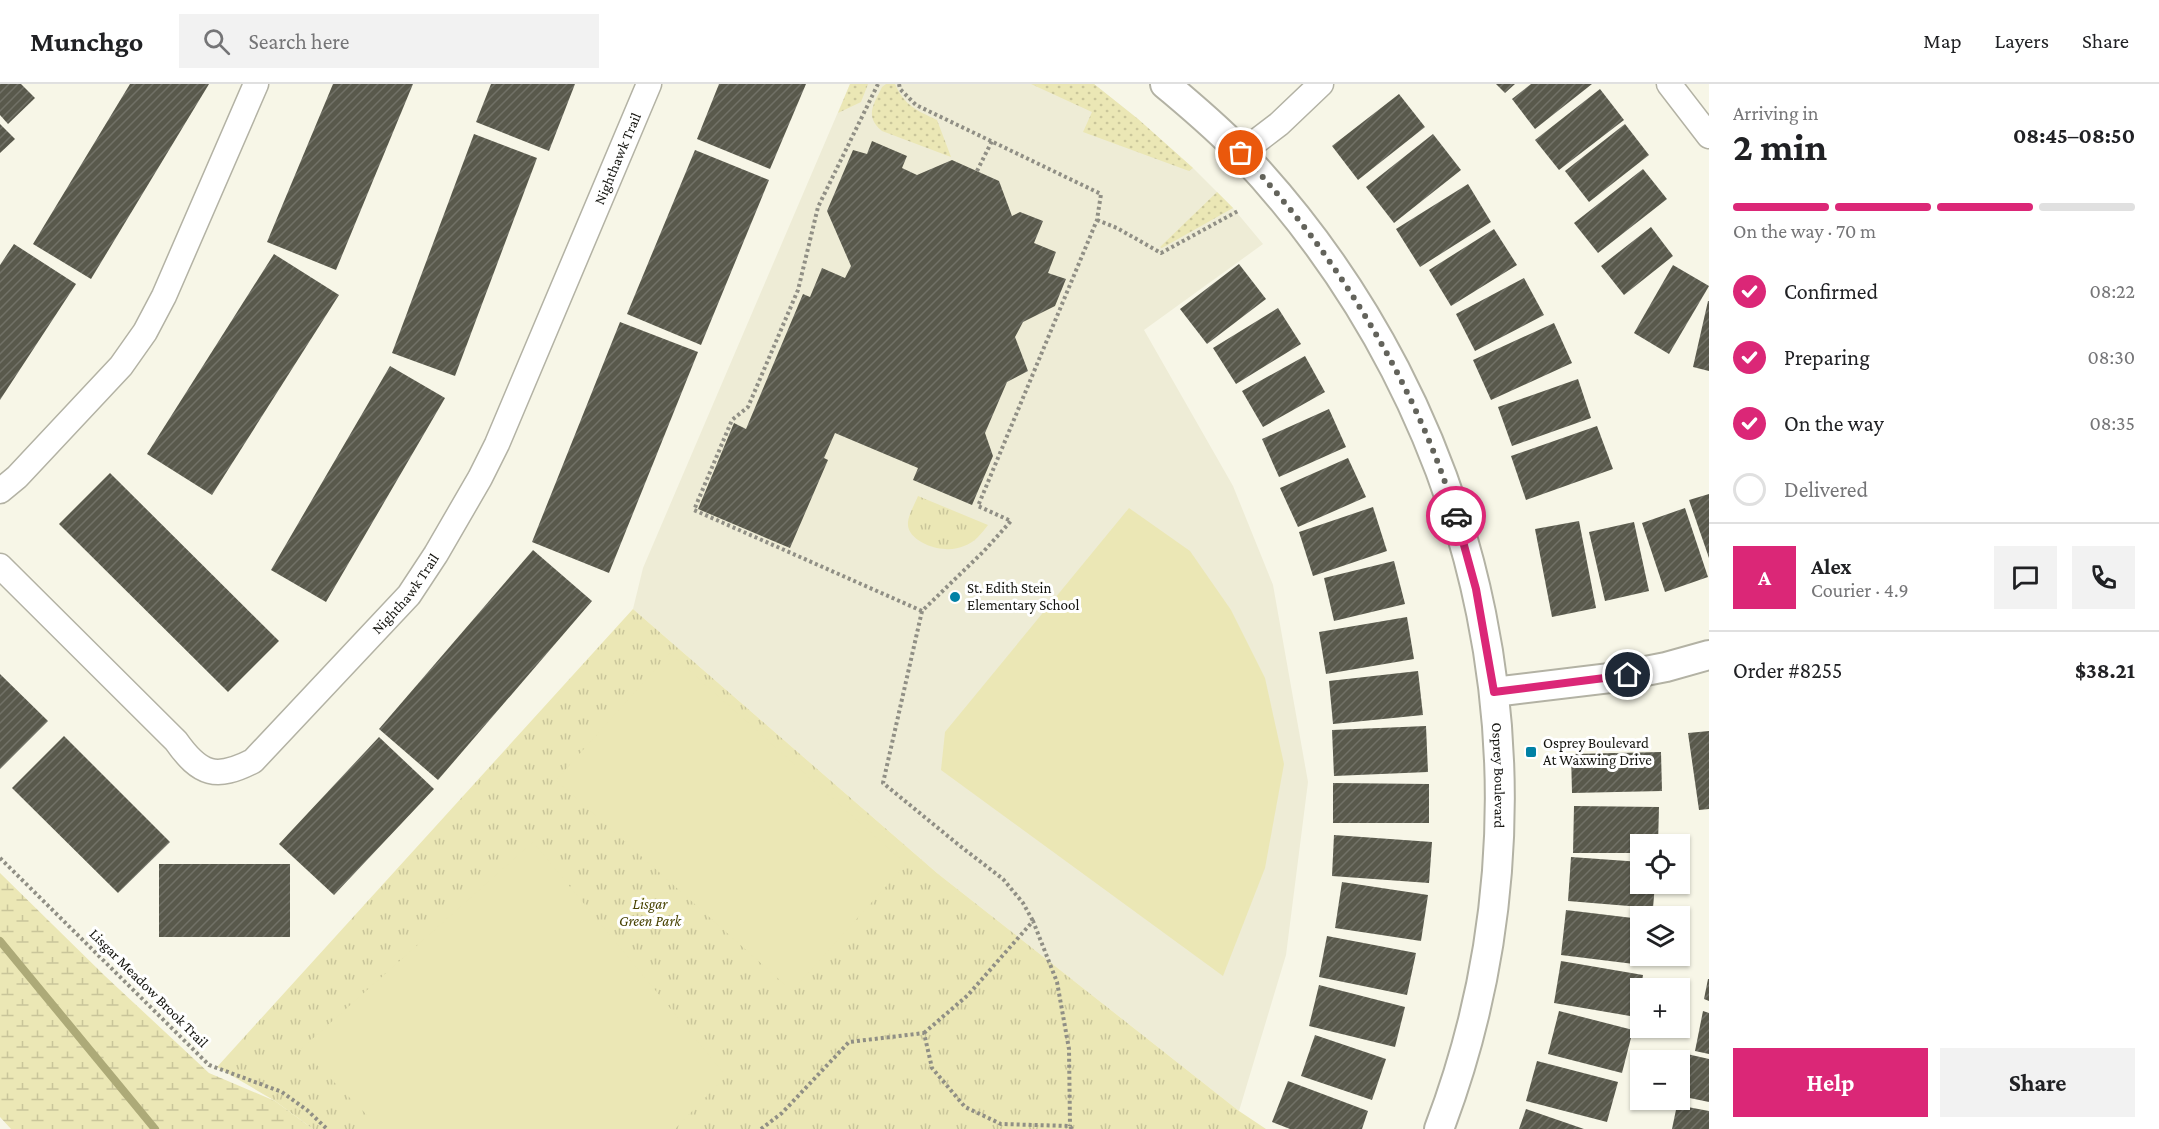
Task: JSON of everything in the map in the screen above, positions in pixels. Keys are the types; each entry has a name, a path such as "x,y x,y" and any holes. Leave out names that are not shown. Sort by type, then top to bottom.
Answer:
{"street":[{"path":"0,491 17,477 121,366 145,332 164,296 256,84"},
{"name":"Nighthawk Trail","path":"0,566 176,741 189,760 220,773 237,769 254,761 409,595 436,554 497,444 650,84"},
{"name":"Osprey Boulevard","path":"1165,84 1241,153 1290,208 1334,267 1385,350 1411,400 1447,484 1476,589 1494,692 1498,744 1499,842 1490,935 1473,1022 1438,1129"},
{"path":"1241,153 1279,124 1321,84"},
{"path":"1669,84 1709,136"},
{"path":"1494,692 1610,678 1666,667 1709,655"}],"path":[{"path":"878,84 818,207 798,290 748,407 732,420 693,510 922,611"},
{"path":"899,84 900,89 916,105 1101,194 1097,220 978,507 1011,521 984,551 922,611 883,783 1003,879 1023,903 1033,921 1057,982 1069,1049 1071,1128 1001,1124 965,1107 932,1068 924,1033"},
{"path":"977,171 992,141"},
{"path":"1097,220 1117,228 1161,253 1238,211"},
{"name":"Lisgar Meadow Brook Trail","path":"0,858 209,1065 282,1092 307,1110 327,1129"},
{"path":"761,1129 782,1113 849,1042 924,1033 968,995 1033,921"}],"shaded area":[{"name":"St. Edith Stein Elementary School","path":"850,84 1094,84 1193,168 1233,208 1263,244 1144,330 1233,486 1273,585 1308,782 1286,955 1239,1111 937,873 633,609 643,568"}],"green space":[{"path":"850,84 868,84 861,102 838,113"},
{"path":"886,84 895,84 903,98 912,106 937,120 951,157 882,131 877,126 873,120 872,110 882,87"},
{"path":"1031,84 1094,84 1193,168 1189,171 1083,132 1092,112"},
{"path":"1217,192 1233,208 1162,248 1160,247"},
{"path":"918,496 988,525 974,540 962,547 940,549 927,545 915,538 908,528 910,515"},
{"path":"1129,508 1190,551 1231,610 1265,678 1284,764 1265,868 1223,976 941,770 945,732"},
{"name":"Lisgar Green Park","path":"633,609 937,873 1239,1111 1266,1129 313,1129 275,1101 217,1067"},
{"path":"670,653 906,864 792,991 556,780"},
{"path":"533,842 726,1076 675,1129 381,1129 301,1049"},
{"path":"0,873 105,976 209,1073 275,1101 313,1129 11,1129 0,1117"}],"building":[{"path":"0,84 21,84 35,98 8,124 0,115"},
{"path":"130,84 209,84 91,279 33,244"},
{"path":"333,84 413,84 336,270 267,242"},
{"path":"491,84 575,84 549,151 476,122"},
{"path":"719,84 806,84 770,169 697,139"},
{"path":"1496,84 1515,84 1505,93"},
{"path":"1531,84 1592,84 1535,129 1512,99"},
{"path":"1600,89 1624,120 1559,170 1535,140"},
{"path":"1399,94 1425,127 1358,180 1332,146"},
{"path":"0,124 15,139 0,153"},
{"path":"1625,124 1649,155 1589,202 1565,171"},
{"path":"474,134 537,158 455,376 392,353"},
{"path":"1433,134 1461,170 1394,223 1366,187"},
{"path":"872,141 907,156 902,168 917,175 952,160 999,181 1012,216 1020,212 1043,221 1034,243 1056,252 1048,273 1066,279 1055,306 1023,322 1015,337 1028,371 1007,382 985,433 993,456 972,505 913,480 918,468 835,433 824,458 828,460 790,548 698,509 734,423 746,429 803,294 810,297 822,268 845,278 851,266 827,211 853,150 867,154"},
{"path":"695,150 769,180 701,345 627,314"},
{"path":"1643,169 1667,199 1598,253 1574,223"},
{"path":"1468,184 1491,222 1420,267 1396,229"},
{"path":"1651,227 1673,256 1624,295 1601,266"},
{"path":"1494,229 1517,265 1451,306 1429,270"},
{"path":"14,244 76,284 0,400 0,265"},
{"path":"274,254 339,295 212,495 147,454"},
{"path":"1239,264 1266,299 1207,344 1180,309"},
{"path":"1673,265 1709,286 1669,354 1634,333"},
{"path":"1524,278 1544,315 1475,351 1456,314"},
{"path":"1709,301 1709,371 1693,367"},
{"path":"1278,308 1301,344 1236,384 1213,348"},
{"path":"620,322 698,352 609,573 532,542"},
{"path":"1554,323 1572,363 1491,400 1473,360"},
{"path":"1305,356 1325,392 1263,427 1242,391"},
{"path":"390,366 445,398 326,602 271,570"},
{"path":"1578,379 1591,418 1512,446 1498,407"},
{"path":"1329,409 1346,447 1279,477 1262,439"},
{"path":"1597,426 1613,469 1526,500 1511,456"},
{"path":"1348,458 1366,497 1298,527 1280,488"},
{"path":"110,473 279,641 228,692 59,524"},
{"path":"1709,494 1709,558 1689,500"},
{"path":"1373,507 1387,551 1313,576 1299,532"},
{"path":"1685,508 1708,577 1665,592 1642,523"},
{"path":"1579,521 1596,608 1552,617 1535,529"},
{"path":"1634,522 1649,591 1605,601 1589,532"},
{"path":"533,550 592,601 438,780 379,729"},
{"path":"1394,561 1405,604 1334,621 1324,578"},
{"path":"1407,617 1414,659 1326,674 1319,632"},
{"path":"1418,671 1423,715 1333,724 1329,681"},
{"path":"0,674 48,721 0,769"},
{"path":"1426,726 1428,772 1334,776 1332,730"},
{"path":"1709,731 1709,809 1699,810 1688,733"},
{"path":"64,736 170,842 118,893 12,788"},
{"path":"379,737 434,789 334,895 279,844"},
{"path":"1661,752 1662,791 1572,793 1571,754"},
{"path":"1333,783 1429,784 1429,823 1333,823"},
{"path":"1574,806 1659,807 1658,834 1630,834 1630,853 1573,853"},
{"path":"1334,835 1432,842 1429,883 1332,876"},
{"path":"1571,857 1630,861 1630,894 1654,894 1653,906 1568,901"},
{"path":"159,864 290,864 290,937 159,937"},
{"path":"1342,882 1428,895 1421,941 1335,928"},
{"path":"1566,910 1630,918 1630,964 1561,955"},
{"path":"1327,936 1416,953 1407,995 1319,977"},
{"path":"1561,961 1643,975 1642,978 1630,978 1630,1016 1554,1003"},
{"path":"1709,979 1709,1001 1704,999"},
{"path":"1319,985 1405,1007 1395,1047 1309,1026"},
{"path":"1559,1011 1630,1029 1631,1038 1622,1073 1548,1054"},
{"path":"1703,1011 1709,1013 1709,1054 1695,1051"},
{"path":"1315,1035 1386,1059 1372,1100 1301,1076"},
{"path":"1690,1055 1709,1059 1709,1102 1690,1098"},
{"path":"1537,1061 1618,1082 1607,1122 1526,1101"},
{"path":"1288,1081 1368,1111 1362,1129 1290,1129 1272,1122"},
{"path":"1690,1107 1709,1111 1709,1129 1672,1129 1676,1110 1690,1110"},
{"path":"1526,1109 1584,1129 1519,1129"}],"waterway":[{"path":"0,941 155,1129"}],"way so far":[{"path":"1241,153 1290,208 1334,267 1385,350 1431,445 1447,484 1456,516"}],"place":[{"name":"St. Edith Stein Elementary School","path":"955,597"},
{"name":"Osprey Boulevard At Waxwing Drive","path":"1531,752"}],"route":[{"path":"1456,516 1476,589 1494,692 1628,675"}]}
